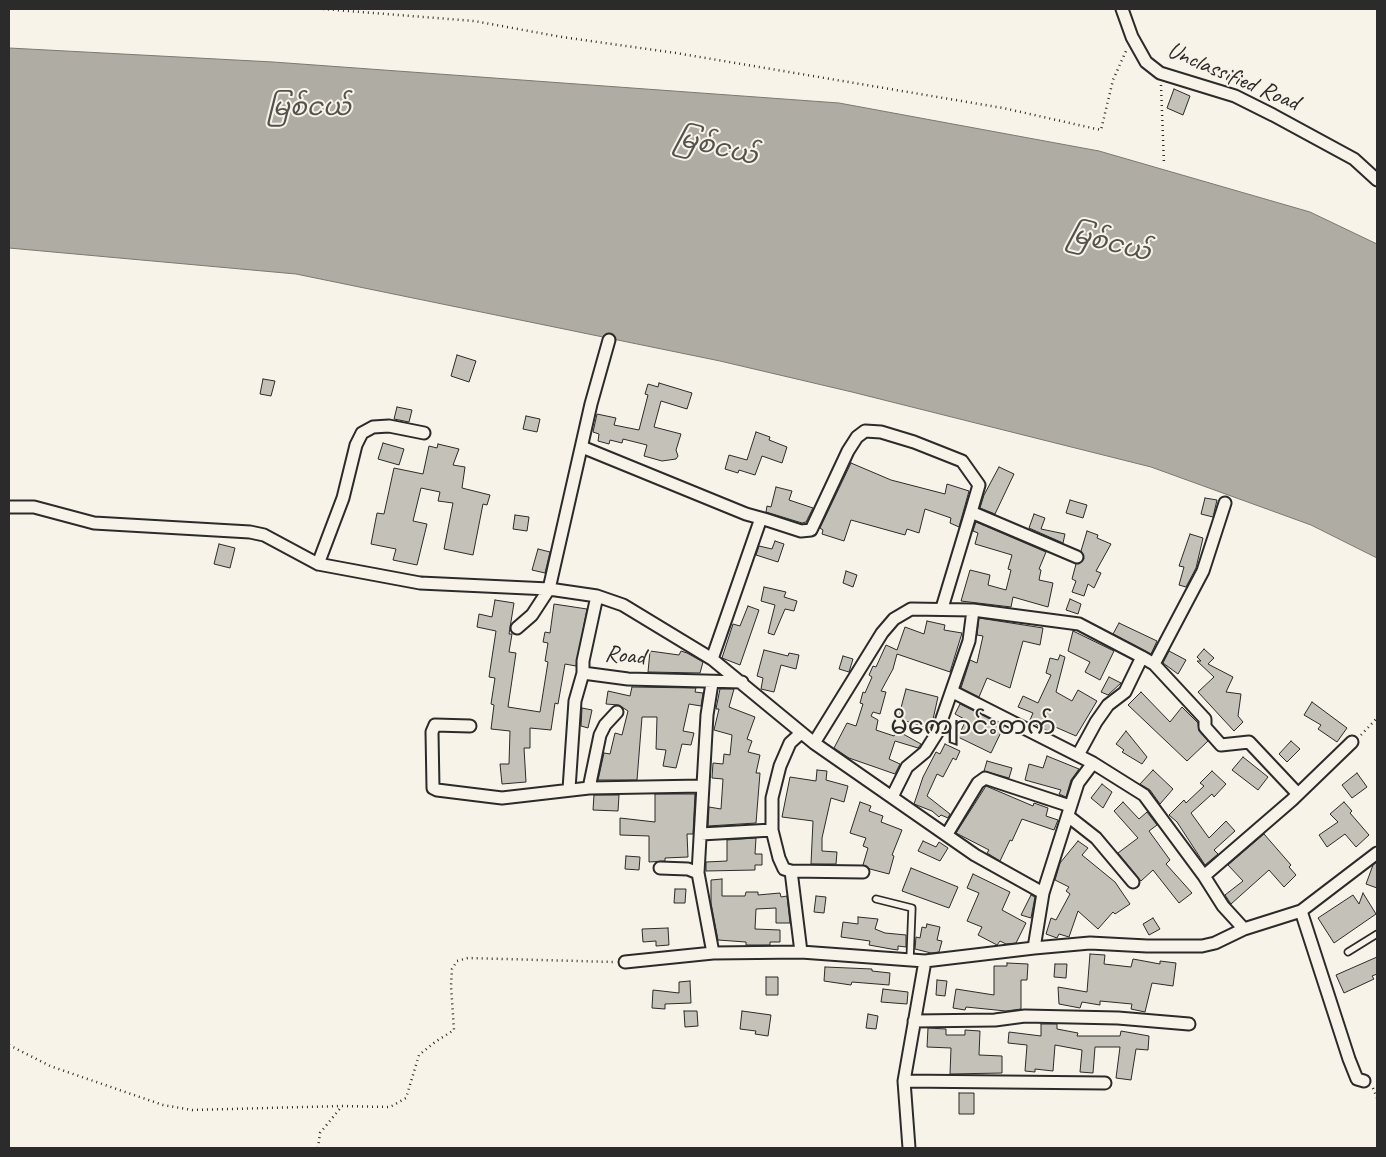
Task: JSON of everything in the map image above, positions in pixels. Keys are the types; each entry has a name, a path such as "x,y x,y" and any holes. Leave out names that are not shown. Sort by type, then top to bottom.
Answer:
{"street":[{"name":"Unclassified Road","path":"1122,9 1132,37 1146,62 1160,74 1235,96 1354,159 1377,180"},
{"path":"518,628 532,615 549,589 609,340"},
{"path":"318,564 338,514 356,444 362,433 373,426 389,426 424,433"},
{"path":"582,447 746,514 800,531 811,530 848,451 856,437 865,431 881,432 914,442 962,462 979,485 942,608"},
{"path":"1154,664 1202,571 1225,503"},
{"path":"9,506 34,507 94,523 250,532 264,535 318,564 420,583 549,589 598,596 624,605 712,659 814,743 892,798 975,855 1043,893"},
{"path":"971,512 1078,557"},
{"path":"712,659 755,531 760,521 764,519"},
{"name":"Road","path":"598,596 586,655 583,661 583,672 628,679 712,683 742,682"},
{"path":"814,743 882,633 894,620 911,609 973,610 1079,624 1142,657 1154,664 1205,719 1205,727 1221,745 1249,742 1297,794"},
{"path":"892,798 907,767 925,752 937,733 969,641 973,610"},
{"path":"1078,755 1096,722 1108,705 1126,692 1142,657"},
{"path":"569,789 576,701 583,672"},
{"path":"712,683 707,714 698,873 713,953"},
{"path":"952,692 1093,763 1144,796 1204,876 1223,906 1244,929"},
{"path":"590,788 600,735 605,725 617,712"},
{"path":"470,726 435,725 432,732 433,788 502,798 569,789 702,786"},
{"path":"801,732 790,743 780,766 772,798 772,830 778,858 784,869 791,871 863,872"},
{"path":"1204,876 1297,794 1352,742"},
{"path":"1034,948 1043,893 1069,811 1078,783 1093,763"},
{"path":"947,834 978,783 985,778 1069,811 1096,838 1133,882"},
{"path":"701,834 772,830"},
{"path":"625,962 713,953 801,952 925,961 1090,943 1202,946 1215,943 1244,929 1301,910 1377,853"},
{"path":"660,868 688,869 698,873"},
{"path":"791,871 801,952"},
{"path":"1301,910 1357,1079 1364,1081"},
{"path":"909,1148 904,1081 925,961"},
{"path":"914,1021 995,1020 1025,1016 1118,1018 1189,1024"},
{"path":"904,1081 1105,1083"}],"lane":[{"path":"876,899 912,908 910,959"},
{"path":"1348,952 1377,934"}],"path":[{"path":"323,9 474,20 562,37 676,53 994,107 1101,130 1113,80 1132,37"},
{"path":"1160,74 1164,164"},
{"path":"1352,742 1367,730 1377,718"},
{"path":"9,1045 50,1066 163,1105 192,1110 342,1106 390,1107 406,1098 419,1055 454,1030 451,986 452,969 457,961 468,958 625,962"},
{"path":"318,1148 320,1133 342,1106"}],"water":[{"name":"မြစ်ငယ်","path":"9,48 273,62 839,103 1099,151 1310,212 1377,244 1377,558 1311,525 1151,467 720,361 296,274 9,248"}],"building":[{"path":"1174,89 1190,96 1183,115 1167,108"},
{"path":"457,355 476,361 469,382 451,376"},
{"path":"263,379 275,381 271,396 260,394"},
{"path":"659,383 692,393 687,409 661,401 654,427 681,434 676,450 678,456 676,459 662,461 644,456 647,445 623,439 622,443 610,440 609,444 598,441 599,434 593,432 597,414 616,418 614,425 639,430 648,395 645,394 648,384 658,387"},
{"path":"397,407 412,410 409,422 394,419"},
{"path":"526,416 540,419 537,432 523,429"},
{"path":"756,432 770,437 769,440 787,447 782,463 762,456 755,475 739,470 738,473 725,469 729,455 747,460"},
{"path":"383,443 404,449 399,465 378,459"},
{"path":"438,444 459,449 453,465 465,467 462,488 490,495 487,505 483,504 473,555 444,549 453,503 438,501 440,492 421,488 413,521 427,524 417,565 393,560 396,549 371,544 377,513 384,514 394,468 423,474 429,446 437,448"},
{"path":"851,463 891,480 945,494 947,484 969,491 959,527 950,523 951,518 925,509 919,533 907,529 905,535 851,520 844,541 822,534 823,530 820,528"},
{"path":"999,467 1014,474 995,514 980,508 984,495"},
{"path":"776,487 792,491 789,500 813,508 806,522 802,523 766,512 767,506 771,507"},
{"path":"1205,498 1217,500 1213,517 1201,514"},
{"path":"1070,500 1087,505 1083,518 1066,513"},
{"path":"1034,514 1045,518 1041,529 1065,534 1063,543 1029,528"},
{"path":"515,515 529,517 527,531 513,529"},
{"path":"976,522 1046,552 1039,569 1041,570 1039,580 1053,583 1048,607 1013,597 1011,607 961,601 970,570 990,575 988,585 1006,590 1011,570 1008,569 1012,555 975,544 978,533 973,531"},
{"path":"1087,531 1098,535 1097,538 1111,544 1096,571 1101,573 1094,588 1088,584 1084,596 1072,592 1076,581 1072,579 1076,564 1084,559 1081,551"},
{"path":"1190,534 1203,538 1196,568 1186,587 1179,585 1184,567 1179,566"},
{"path":"775,541 784,544 778,562 756,555 759,546 772,549"},
{"path":"219,544 235,548 230,568 214,564"},
{"path":"538,549 550,552 545,573 532,570"},
{"path":"846,571 857,575 853,587 843,583"},
{"path":"764,587 786,592 784,597 797,601 794,611 785,609 774,635 768,633 775,605 761,601"},
{"path":"1070,599 1081,604 1078,614 1066,610"},
{"path":"495,600 514,603 509,634 512,634 509,652 516,653 508,707 540,712 548,662 545,661 548,643 543,642 545,632 550,633 554,604 587,609 576,666 565,664 558,704 555,703 551,730 530,728 530,748 524,748 526,782 502,784 500,764 509,764 510,731 491,729 494,705 491,704 495,678 489,677 496,631 477,627 479,614 492,617"},
{"path":"748,606 759,610 740,665 722,658 733,624 740,626"},
{"path":"979,618 1043,628 1040,645 1023,641 1010,688 987,678 979,697 961,688 970,660 977,663 983,636 977,635"},
{"path":"927,621 945,625 944,630 962,633 950,672 897,654 893,669 881,691 886,692 880,714 873,712 871,716 878,720 876,730 894,736 896,730 921,744 918,748 895,741 889,759 900,764 895,774 849,758 834,748 847,723 856,726 863,704 860,703 863,692 865,693 872,677 869,675 873,666 876,667 886,645 897,650 905,627 924,634"},
{"path":"1119,623 1157,641 1151,654 1113,634"},
{"path":"1073,631 1114,651 1100,680 1085,672 1090,662 1068,651"},
{"path":"1204,649 1214,658 1208,664 1233,677 1226,692 1241,694 1238,716 1243,722 1234,731 1198,692 1214,677 1197,661 1201,661 1197,657"},
{"path":"764,650 788,656 789,653 799,655 796,669 781,665 774,692 761,689 763,678 757,676"},
{"path":"650,651 679,655 681,651 687,653 703,662 700,673 648,672"},
{"path":"1169,651 1186,660 1178,674 1163,663"},
{"path":"1060,655 1065,657 1056,692 1072,701 1078,690 1097,701 1076,736 1053,726 1050,732 1040,727 1030,720 1033,713 1018,707 1023,696 1038,703 1051,675 1046,673 1050,658 1058,660"},
{"path":"843,656 853,659 849,672 839,669"},
{"path":"1109,677 1121,683 1108,695 1101,692"},
{"path":"632,687 696,688 695,692 703,693 701,706 689,704 683,731 694,733 691,745 682,744 676,768 663,766 666,750 656,749 657,717 642,717 637,780 598,780 604,753 610,754 615,733 622,735 628,711 619,705 606,704 608,691 630,696"},
{"path":"720,689 734,689 729,707 755,717 747,739 752,741 748,752 760,755 756,773 760,773 756,823 708,826 709,807 721,809 723,779 712,778 713,763 723,764 724,754 730,755 732,735 714,730 719,709 716,709"},
{"path":"906,689 938,697 931,728 898,719"},
{"path":"1141,692 1170,722 1182,707 1198,723 1199,731 1208,741 1187,761 1128,705"},
{"path":"1312,702 1347,728 1337,742 1318,729 1321,725 1304,715"},
{"path":"960,704 1004,726 991,753 958,737 966,720 955,714"},
{"path":"582,708 592,710 588,728 581,726"},
{"path":"1126,731 1147,757 1142,764 1122,752 1124,750 1116,744"},
{"path":"1291,741 1300,749 1287,762 1279,754"},
{"path":"945,744 960,751 956,760 953,758 943,777 937,774 927,796 950,814 948,818 941,815 939,817 932,811 914,804 923,777 936,752 940,754"},
{"path":"1047,756 1079,769 1071,780 1066,797 1059,794 1061,790 1025,780 1029,764 1043,768"},
{"path":"1243,757 1268,777 1258,790 1232,770"},
{"path":"987,761 1012,768 1009,778 984,771"},
{"path":"817,770 827,771 826,780 848,786 844,802 831,798 822,838 822,851 837,852 836,864 811,864 813,821 782,817 790,777 816,781"},
{"path":"1153,770 1173,789 1160,804 1150,790 1140,784"},
{"path":"1212,771 1226,784 1214,797 1212,794 1191,813 1209,838 1226,821 1235,831 1214,850 1218,854 1205,865 1177,822 1169,815 1184,800 1186,803 1204,786 1200,783"},
{"path":"1357,773 1367,787 1352,798 1342,785"},
{"path":"1102,784 1112,792 1103,808 1091,798"},
{"path":"986,786 1033,806 1034,803 1048,808 1046,816 1058,820 1054,830 1022,819 1000,861 987,853 989,850 956,833"},
{"path":"655,794 695,794 693,834 687,834 688,857 665,858 665,861 649,862 649,836 620,835 620,818 655,822"},
{"path":"594,795 619,795 618,811 593,810"},
{"path":"860,802 871,806 869,811 883,816 881,822 902,830 892,855 894,856 889,874 863,865 868,848 863,846 866,838 850,833"},
{"path":"1123,802 1139,819 1147,812 1157,825 1149,831 1170,860 1166,864 1192,893 1179,903 1153,870 1141,881 1118,853 1138,838 1114,811"},
{"path":"1344,802 1352,811 1350,813 1369,835 1356,847 1345,834 1327,847 1319,835 1338,822 1330,814"},
{"path":"1264,834 1291,865 1289,867 1296,875 1284,887 1269,870 1231,904 1225,895 1243,881 1228,865"},
{"path":"756,838 755,854 762,854 762,865 755,865 755,870 706,871 706,862 727,861 727,840"},
{"path":"923,841 936,847 939,842 948,848 940,861 918,851"},
{"path":"1078,841 1088,848 1082,855 1115,882 1130,904 1115,914 1113,912 1098,929 1078,911 1069,937 1059,934 1057,938 1046,934 1051,918 1056,920 1070,894 1066,891 1069,887 1055,880 1060,863"},
{"path":"626,856 640,857 639,870 625,869"},
{"path":"1377,862 1377,888 1366,884 1373,865"},
{"path":"911,868 958,887 949,908 902,891"},
{"path":"973,874 1010,892 1002,910 1026,923 1016,943 1006,944 1000,941 997,945 978,935 982,927 967,921 979,893 967,888"},
{"path":"722,879 722,896 745,896 746,892 758,892 758,895 780,893 781,897 787,896 790,923 776,923 776,908 756,909 755,929 780,930 780,942 770,942 770,945 746,945 746,942 718,940 711,903 711,880"},
{"path":"675,889 686,889 685,903 674,903"},
{"path":"1363,893 1376,914 1334,943 1318,918 1353,895 1359,904"},
{"path":"1031,895 1035,897 1031,918 1021,915"},
{"path":"816,896 826,897 824,913 814,912"},
{"path":"858,917 878,919 875,929 885,933 906,935 906,947 898,946 898,950 891,949 869,945 870,941 841,937 843,922 858,924"},
{"path":"1153,918 1160,929 1149,935 1143,924"},
{"path":"927,924 940,927 937,940 942,941 939,952 931,953 915,949 916,937 920,938 922,927 926,928"},
{"path":"668,928 669,945 656,946 656,941 643,942 642,929"},
{"path":"1090,954 1105,955 1104,964 1131,967 1133,959 1160,964 1160,961 1176,963 1173,986 1152,983 1145,1012 1131,1009 1132,1004 1100,1001 1100,1005 1082,1002 1080,1008 1059,1004 1058,987 1087,992"},
{"path":"1377,957 1377,974 1372,976 1374,979 1344,993 1336,975"},
{"path":"1007,963 1028,964 1027,980 1021,980 1021,1009 1006,1011 966,1007 965,1010 953,1008 956,989 994,995 994,966 1007,966"},
{"path":"1055,964 1067,964 1066,978 1054,977"},
{"path":"825,967 872,969 872,971 890,973 889,985 852,982 851,985 824,981"},
{"path":"766,977 778,977 778,995 766,995"},
{"path":"937,980 947,981 945,996 936,995"},
{"path":"690,981 691,1003 665,1004 665,1009 652,1008 653,990 679,993 679,982"},
{"path":"883,989 908,992 907,1004 881,1002"},
{"path":"684,1011 697,1011 698,1026 685,1027"},
{"path":"742,1011 771,1015 768,1036 755,1034 756,1031 740,1029"},
{"path":"868,1014 878,1016 876,1029 866,1028"},
{"path":"1041,1024 1057,1024 1057,1029 1078,1033 1077,1036 1120,1036 1121,1031 1149,1036 1148,1050 1136,1049 1131,1080 1116,1078 1120,1047 1095,1047 1093,1073 1080,1072 1082,1050 1055,1045 1053,1071 1035,1069 1035,1072 1025,1071 1027,1045 1008,1043 1009,1032 1041,1036"},
{"path":"928,1028 946,1029 946,1035 965,1035 965,1030 980,1031 979,1055 1002,1056 1002,1073 950,1074 951,1048 927,1047"},
{"path":"959,1093 974,1093 974,1114 959,1114"}],"district":[{"name":"မိကျောင်းတက်","path":"973,727"}]}
